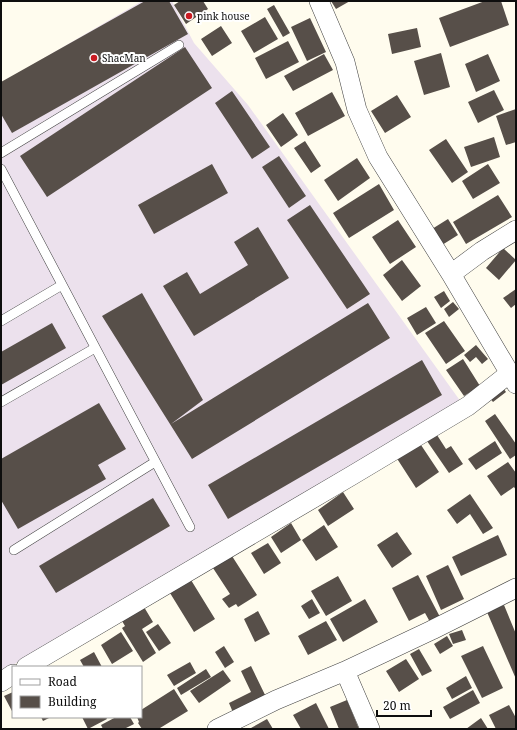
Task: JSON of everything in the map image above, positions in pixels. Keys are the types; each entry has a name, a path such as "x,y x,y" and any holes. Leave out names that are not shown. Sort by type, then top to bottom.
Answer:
{"street":[{"path":"28,666 351,476 513,378 451,274 378,157 357,110 344,62 319,1"},
{"path":"451,274 482,251 516,230"},
{"path":"217,729 276,700 345,671 432,630 516,588"},
{"path":"345,671 370,729"},
{"path":"1,682 12,675"}],"lane":[{"path":"1,153 179,45"},
{"path":"1,170 190,527"},
{"path":"1,321 62,285"},
{"path":"1,402 95,348"},
{"path":"14,550 155,462"}],"shaded area":[{"path":"142,1 172,1 194,43 248,105 461,402 1,672 1,83"}],"building":[{"name":"ShacMan","path":"145,1 169,1 188,34 12,133 1,114 1,82"},
{"name":"pink house","path":"180,1 203,1 208,9 186,24 174,5"},
{"path":"331,1 350,1 336,9"},
{"path":"485,1 501,1 509,25 450,47 439,18"},
{"path":"274,5 290,33 283,37 267,9"},
{"path":"265,17 278,39 254,53 241,31"},
{"path":"310,18 326,52 307,61 291,27"},
{"path":"221,26 232,43 212,56 201,39"},
{"path":"417,28 421,47 392,54 388,34"},
{"path":"288,41 299,62 266,79 255,58"},
{"path":"185,47 212,88 47,197 20,156"},
{"path":"441,53 450,87 424,95 414,61"},
{"path":"324,54 333,70 293,91 284,76"},
{"path":"488,54 500,81 476,92 465,64"},
{"path":"494,90 504,110 478,123 468,102"},
{"path":"232,91 270,147 252,159 215,103"},
{"path":"332,92 345,116 308,136 295,113"},
{"path":"397,95 411,117 385,133 371,111"},
{"path":"516,109 516,142 506,145 496,116"},
{"path":"283,113 298,135 281,147 266,125"},
{"path":"494,137 500,157 471,167 464,147"},
{"path":"446,139 468,172 452,183 429,150"},
{"path":"305,141 321,166 311,173 294,148"},
{"path":"279,156 306,196 289,208 262,167"},
{"path":"357,158 370,178 338,201 324,180"},
{"path":"212,164 228,193 154,234 138,205"},
{"path":"488,164 500,183 473,199 462,181"},
{"path":"379,184 394,210 349,238 333,213"},
{"path":"498,195 512,217 466,244 453,222"},
{"path":"310,205 370,294 347,309 287,220"},
{"path":"448,219 458,235 442,245 432,229"},
{"path":"398,220 416,247 390,264 372,237"},
{"path":"258,227 289,278 194,336 163,286 187,272 200,294 248,265 234,242"},
{"path":"503,248 516,260 499,280 486,268"},
{"path":"402,260 421,286 402,301 383,275"},
{"path":"516,289 516,304 511,308 503,298"},
{"path":"444,291 450,301 441,308 434,297"},
{"path":"142,293 203,400 171,424 368,303 390,338 192,459 102,316"},
{"path":"453,302 459,309 449,317 444,309"},
{"path":"426,307 436,323 417,335 407,318"},
{"path":"444,321 465,351 446,364 425,333"},
{"path":"52,323 66,348 1,385 1,352"},
{"path":"476,345 488,359 482,364 476,357 470,362 464,355"},
{"path":"463,359 480,386 464,396 446,370"},
{"path":"422,360 442,395 228,519 208,485"},
{"path":"501,385 506,392 493,402 488,396"},
{"path":"99,403 126,449 98,465 106,479 18,529 1,500 1,459"},
{"path":"495,414 516,444 516,455 510,459 485,421"},
{"path":"437,435 446,449 451,446 463,464 449,473 427,441"},
{"path":"495,441 502,453 476,470 468,459"},
{"path":"419,442 439,472 416,488 396,457"},
{"path":"508,462 516,473 516,490 514,487 501,496 487,476"},
{"path":"343,492 354,509 328,526 318,510"},
{"path":"470,494 493,528 483,534 470,514 457,524 447,510"},
{"path":"153,498 170,526 56,593 39,566"},
{"path":"291,523 301,540 281,553 271,537"},
{"path":"324,525 338,547 316,561 302,540"},
{"path":"397,532 412,554 392,568 377,545"},
{"path":"498,535 507,555 461,576 452,557"},
{"path":"268,543 281,563 264,574 251,553"},
{"path":"232,556 257,595 238,607 236,604 229,608 222,599 230,594 213,568"},
{"path":"448,565 464,599 441,610 426,576"},
{"path":"418,575 440,617 430,622 425,613 409,621 392,588"},
{"path":"338,576 352,601 326,616 311,591"},
{"path":"191,580 215,619 194,632 170,593"},
{"path":"312,599 320,613 309,619 301,606"},
{"path":"365,599 378,622 343,642 330,619"},
{"path":"504,605 516,634 516,679 487,612"},
{"path":"144,607 153,622 142,629 156,653 143,662 122,628 125,626 122,621"},
{"path":"258,611 270,634 255,642 244,619"},
{"path":"326,621 337,640 308,655 298,636"},
{"path":"158,624 171,643 159,651 146,632"},
{"path":"462,630 466,640 453,644 449,634"},
{"path":"121,632 133,651 112,664 101,645"},
{"path":"447,636 453,646 440,654 434,644"},
{"path":"224,646 234,662 225,668 215,652"},
{"path":"483,646 503,688 482,698 461,656"},
{"path":"419,649 432,671 422,676 410,654"},
{"path":"94,652 101,666 83,666 80,660"},
{"path":"406,659 419,679 399,692 386,671"},
{"path":"190,662 196,673 174,686 167,675"},
{"path":"251,666 267,699 234,715 229,703 251,692 241,671"},
{"path":"206,669 211,677 181,695 177,688"},
{"path":"223,670 231,681 199,703 190,691"},
{"path":"466,676 472,688 452,699 446,688"},
{"path":"174,689 188,711 160,728 161,729 142,729 138,723 137,718 142,718 142,709"},
{"path":"473,690 480,703 450,719 443,707"},
{"path":"12,692 12,711 4,696"},
{"path":"347,700 359,729 339,729 330,707"},
{"path":"316,703 329,729 301,729 293,715"},
{"path":"509,705 516,718 516,729 496,729 489,715"},
{"path":"42,718 49,718 43,721"},
{"path":"82,718 106,718 107,719 88,729"},
{"path":"114,718 131,718 134,724 124,729 103,729 101,725"},
{"path":"481,718 488,729 466,729"},
{"path":"267,719 273,729 251,728"}],"place":[{"name":"pink house","path":"189,16"},
{"name":"ShacMan","path":"94,58"}]}
